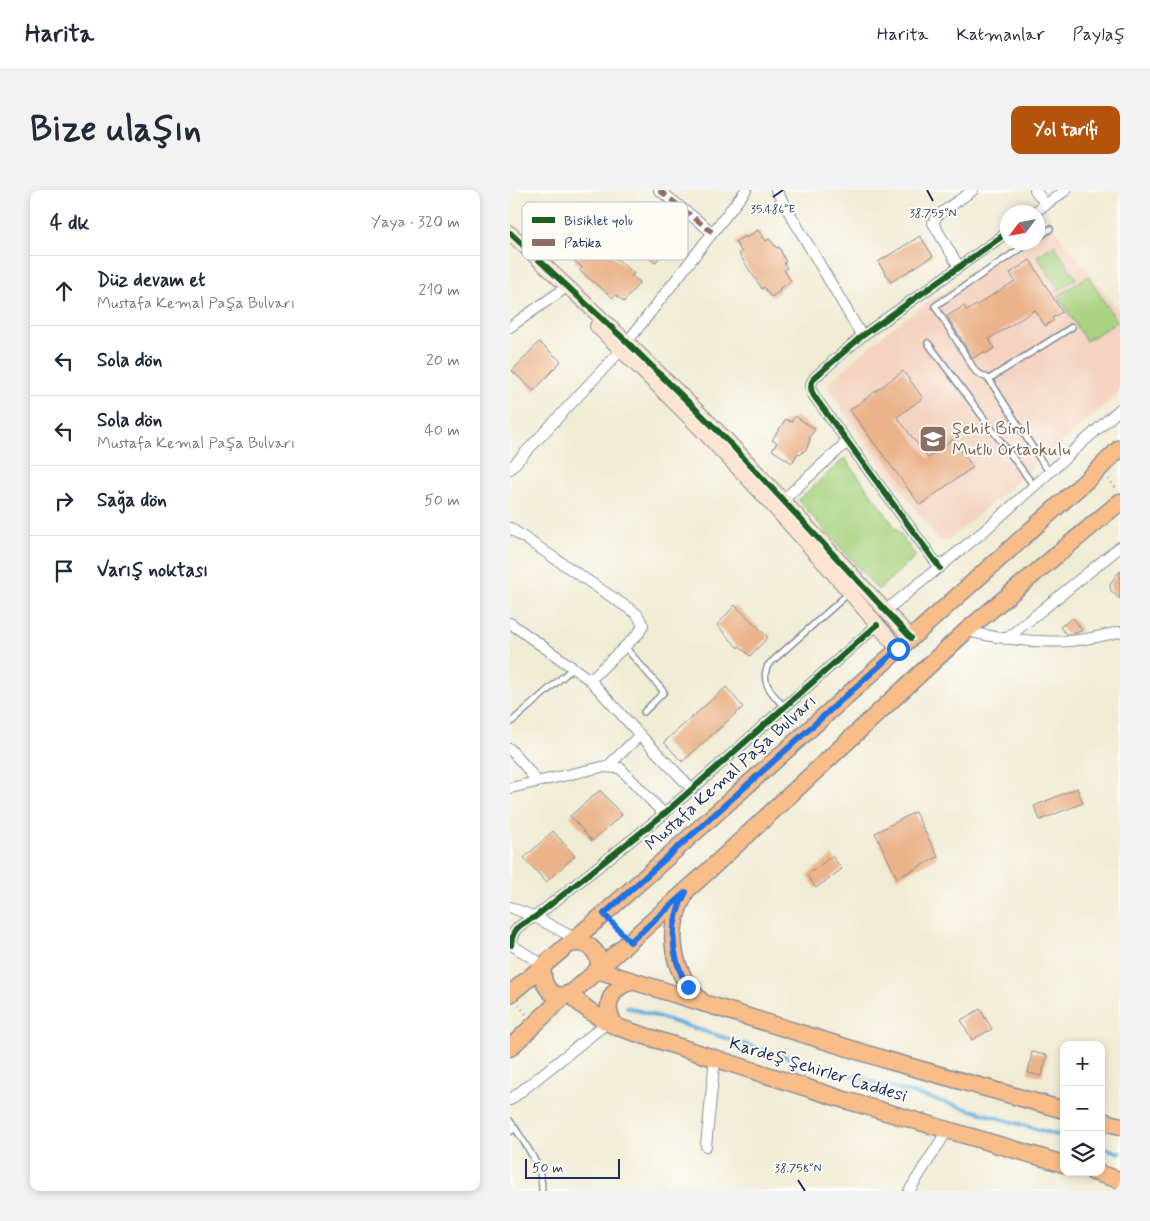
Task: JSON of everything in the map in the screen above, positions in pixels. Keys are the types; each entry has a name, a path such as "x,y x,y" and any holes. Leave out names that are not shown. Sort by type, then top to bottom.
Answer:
{"main road":[{"name":"Mustafa Kemal Paşa Bulvarı","path":"572,942 1099,469 1120,448"},
{"path":"510,1048 567,995 686,892 966,631 1120,502"},
{"path":"686,892 674,922 674,954 685,982 704,1004"},
{"path":"510,994 572,942 583,943 592,948 598,958 598,969"},
{"path":"544,966 542,977 546,987 554,994 567,995"},
{"name":"Kardeş Şehirler Caddesi","path":"598,969 632,982 890,1061 1060,1109"},
{"path":"612,1025 609,1011 610,1000 616,989 632,982"},
{"name":"Kardeş Şehirler Caddesi","path":"567,995 612,1025 947,1130 1060,1163"},
{"path":"1105,1122 1120,1126"},
{"path":"1105,1176 1120,1180"}],"street":[{"path":"659,190 674,202"},
{"path":"510,469 624,346 746,190"},
{"path":"776,190 862,336"},
{"path":"960,267 933,223 937,216 973,190"},
{"path":"1035,190 1046,205 1066,190"},
{"path":"688,213 712,232"},
{"path":"510,233 522,245"},
{"path":"940,568 814,396 810,387 814,378 862,336 1000,238"},
{"path":"510,242 522,254"},
{"path":"529,260 726,439 885,611 904,644"},
{"path":"537,260 624,346 652,379 747,478 808,544 877,625 904,644"},
{"path":"510,327 561,291"},
{"path":"885,611 984,531 1120,409"},
{"path":"783,500 848,442"},
{"path":"510,528 638,614 643,625 640,633 590,680"},
{"path":"1006,639 1120,547"},
{"path":"510,623 590,680 692,789"},
{"path":"544,966 511,944 512,934 521,924 535,917 664,814 877,625"},
{"path":"966,631 1006,639 1050,642 1072,641 1120,632"},
{"path":"608,766 640,735"},
{"path":"510,749 538,782"},
{"path":"510,788 608,766 620,768 664,814"},
{"path":"510,907 535,917 572,942"},
{"path":"510,1100 612,1025"},
{"path":"706,1146 715,1058"},
{"path":"910,1191 947,1130"}],"lane":[{"path":"1045,233 1050,229"},
{"path":"1018,250 936,306 976,372 989,379 1050,472"},
{"path":"989,379 1072,327"},
{"path":"928,343 1034,487"},
{"path":"785,708 765,681 765,670 768,665 849,593"},
{"path":"625,647 664,692 644,712"},
{"path":"510,723 573,668"},
{"path":"510,1122 529,1149 540,1171 542,1191"},
{"path":"510,1132 515,1128"}],"path":[{"path":"604,914 630,942"}],"shaded area":[{"path":"1045,225 1052,226 1120,312 1120,392 948,541 939,541 837,402 829,390 828,383 889,330 1007,250 1045,250"}],"green space":[{"path":"1054,245 1076,279 1059,290 1037,256"},
{"path":"1088,276 1117,322 1086,341 1058,296"},
{"path":"845,458 916,556 878,590 798,500"}],"building":[{"path":"758,230 766,241 769,239 777,248 779,247 786,262 784,263 787,268 784,270 791,281 771,297 764,287 762,289 739,254 742,252 735,242 745,236 746,238"},
{"path":"920,236 933,256 891,282 878,262"},
{"path":"618,260 634,273 631,276 640,282 624,302 616,295 613,298 580,271 582,267 574,261"},
{"path":"1030,260 1062,312 1052,318 1054,320 1045,326 1035,310 989,339 994,348 985,354 984,352 973,358 947,316 964,306 967,311 1015,281 1010,273"},
{"path":"539,342 561,361 534,391 512,371"},
{"path":"903,371 923,398 897,417 928,458 953,439 973,467 920,505 850,410"},
{"path":"795,416 815,429 809,438 807,448 800,455 798,453 792,463 772,450 777,443 772,440 786,419 791,422"},
{"path":"1120,571 1120,599 1111,591 1110,586"},
{"path":"735,605 768,637 750,656 739,646 738,648 717,625"},
{"path":"1073,618 1082,630 1077,633 1066,634 1060,627"},
{"path":"726,687 743,707 682,762 664,742"},
{"path":"1077,788 1083,803 1040,820 1034,806"},
{"path":"600,790 622,815 592,841 570,816"},
{"path":"915,812 938,857 897,878 875,833"},
{"path":"553,831 575,856 546,882 524,858"},
{"path":"832,856 842,869 816,888 807,875"},
{"path":"980,1009 992,1029 972,1040 961,1020"},
{"path":"1032,1052 1047,1055 1042,1076 1028,1073"}],"waterway":[{"path":"627,1007 760,1049 1060,1136"},
{"path":"1105,1148 1120,1153"}],"marked path":[{"path":"659,190 674,202"},
{"path":"688,213 712,232"}],"cycle path":[{"path":"510,233 522,244"},
{"path":"940,568 814,396 811,385 814,378 862,336 1000,238"},
{"path":"539,260 627,342 726,439 911,638"},
{"path":"511,945 513,934 518,927 535,917 664,814 877,625"}],"place":[{"name":"Şehit Birol Mutlu Ortaokulu","path":"933,439"}],"route":[{"path":"688,987 678,966 673,944 674,922 686,892 630,942 604,914 898,649"}]}
